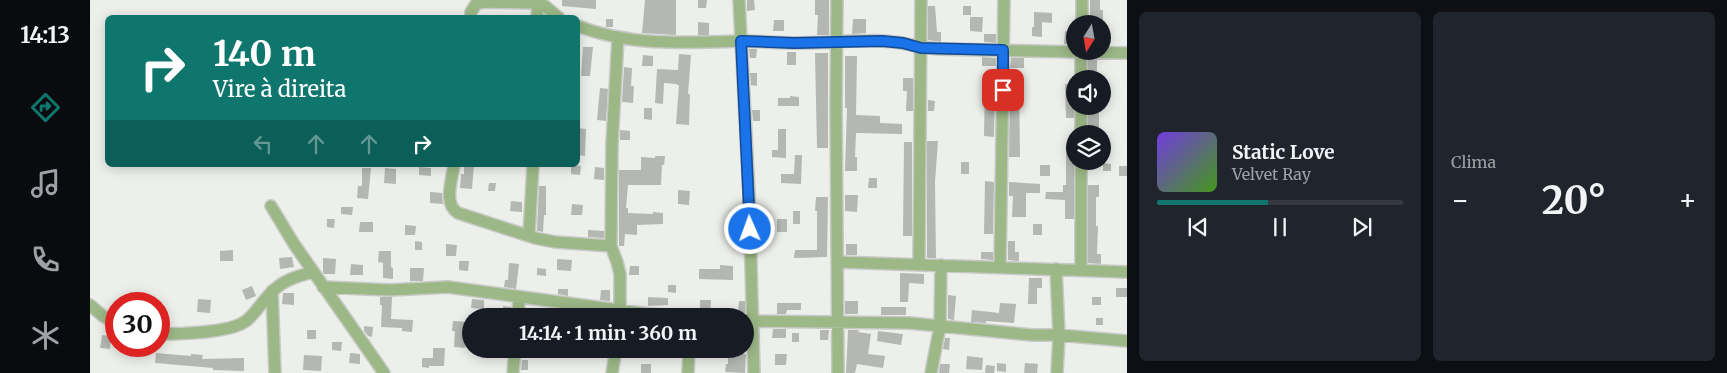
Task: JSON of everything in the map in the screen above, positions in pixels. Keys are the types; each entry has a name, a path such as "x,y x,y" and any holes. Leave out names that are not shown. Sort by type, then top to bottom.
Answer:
{"street":[{"path":"739,0 749,193 750,308"},
{"path":"837,0 838,373"},
{"path":"919,264 921,0"},
{"path":"1000,267 1004,0"},
{"path":"1082,0 1082,15"},
{"path":"471,15 476,4 484,2 538,2 556,15"},
{"path":"537,15 538,2"},
{"path":"580,27 618,37 683,44 741,41 882,41 903,43 921,48 1066,52"},
{"path":"618,37 612,144 611,246 620,274 620,308"},
{"path":"1111,53 1127,53"},
{"path":"454,167 450,194 452,210 555,242 611,246"},
{"path":"529,235 533,167"},
{"path":"1081,170 1081,270"},
{"path":"271,206 323,287 384,373"},
{"path":"837,262 1056,268 1127,272"},
{"path":"931,373 940,326 941,265"},
{"path":"1056,268 1059,334 1057,373"},
{"path":"170,333 232,327 246,321 272,291 291,278 313,272"},
{"path":"323,287 390,290 448,287 584,308"},
{"path":"272,291 275,373"},
{"path":"518,308 519,297"},
{"path":"90,305 105,317"},
{"path":"754,321 902,323 1032,335 1059,334 1127,341"},
{"path":"513,373 514,358"},
{"path":"612,373 614,358"},
{"path":"688,373 689,358"},
{"path":"753,358 754,373"}],"building":[{"path":"562,0 596,0 596,9 562,6"},
{"path":"645,0 676,0 676,35 642,33"},
{"path":"698,0 707,0 706,8 698,8"},
{"path":"747,0 754,0 755,10 747,11"},
{"path":"815,0 829,0 829,35 817,35 818,15 815,15"},
{"path":"1090,0 1100,0 1100,10 1103,10 1103,15 1090,15"},
{"path":"928,6 935,6 937,32 941,32 941,42 928,40"},
{"path":"963,6 971,6 971,15 963,15"},
{"path":"1034,12 1052,13 1052,23 1042,22 1042,37 1032,36"},
{"path":"970,17 983,17 982,32 970,31"},
{"path":"606,19 613,19 613,27 606,27"},
{"path":"853,19 866,19 866,33 852,34"},
{"path":"774,20 784,20 784,31 773,31"},
{"path":"698,22 709,23 709,35 698,35"},
{"path":"1065,31 1066,31 1066,44 1064,44"},
{"path":"984,34 996,34 996,43 984,42"},
{"path":"583,47 593,47 590,76 581,76"},
{"path":"749,49 757,49 756,58 750,58"},
{"path":"787,52 796,52 796,65 787,65"},
{"path":"815,53 828,53 828,148 817,148"},
{"path":"679,54 691,55 688,94 690,94 689,125 676,124 679,85 664,83 663,104 655,103 657,69 678,70"},
{"path":"643,55 653,56 653,66 642,66"},
{"path":"845,56 857,56 856,115 880,116 880,123 902,124 902,134 856,133 855,157 857,157 857,171 845,171 847,108 845,108"},
{"path":"982,57 996,58 996,66 982,66"},
{"path":"1011,58 1024,58 1024,68 1010,68"},
{"path":"1088,60 1097,60 1097,70 1088,70"},
{"path":"624,67 632,68 631,86 634,86 633,103 622,102"},
{"path":"750,73 757,73 757,86 751,85"},
{"path":"903,78 913,78 913,111 906,111 907,91 903,91"},
{"path":"985,82 995,82 994,137 984,136"},
{"path":"1010,83 1019,83 1020,157 1009,157"},
{"path":"1065,84 1066,115 1074,115 1074,118 1066,118"},
{"path":"600,88 608,89 606,121 597,120"},
{"path":"790,96 799,97 799,106 778,106 778,98 790,98"},
{"path":"928,100 935,101 934,111 928,111"},
{"path":"644,108 652,108 652,120 644,119"},
{"path":"752,110 760,110 760,121 753,121"},
{"path":"1088,115 1099,115 1099,125 1088,125"},
{"path":"580,128 586,129 585,156 580,155"},
{"path":"778,129 786,129 786,158 772,157 772,150 778,150"},
{"path":"620,130 630,131 630,140 620,140"},
{"path":"927,141 938,141 935,182 936,258 927,258"},
{"path":"904,142 912,142 912,236 903,236"},
{"path":"795,155 802,155 801,184 781,183 781,174 794,174"},
{"path":"655,156 665,156 664,165 662,165 661,185 628,185 626,208 628,208 628,213 663,213 663,224 637,225 637,235 625,234 624,246 619,246 619,170 641,170 641,157 655,158"},
{"path":"961,162 969,162 969,174 961,174"},
{"path":"1040,165 1050,165 1050,176 1040,176"},
{"path":"581,166 580,175 571,174 571,167"},
{"path":"1119,166 1127,166 1127,176 1119,176"},
{"path":"419,167 431,168 431,176 419,175"},
{"path":"464,167 474,167 472,189 460,188 461,174 464,174"},
{"path":"595,167 604,168 604,180 594,179"},
{"path":"362,168 371,168 368,199 357,198 358,186 362,186"},
{"path":"385,168 396,169 396,184 384,183"},
{"path":"1066,170 1075,170 1074,219 1065,219 1065,200 1045,199 1046,192 1063,192 1063,185 1066,185"},
{"path":"869,178 877,178 877,188 868,188"},
{"path":"985,181 994,182 993,234 984,234"},
{"path":"1009,182 1040,184 1040,193 1026,193 1026,217 1012,217 1013,196 1009,196"},
{"path":"489,183 496,183 495,191 488,191"},
{"path":"1088,185 1099,185 1099,197 1096,197 1096,226 1098,226 1097,254 1101,254 1101,264 1088,263"},
{"path":"539,186 546,186 546,215 544,215 543,232 537,231"},
{"path":"678,190 690,191 689,205 678,204"},
{"path":"430,192 442,193 443,204 430,203"},
{"path":"845,195 858,195 857,212 845,211"},
{"path":"816,197 828,197 827,257 794,258 795,250 817,250"},
{"path":"511,201 522,202 522,212 510,211"},
{"path":"572,204 583,205 582,215 571,215"},
{"path":"341,207 353,207 352,215 341,214"},
{"path":"793,211 800,211 800,224 793,224"},
{"path":"327,219 335,219 334,228 327,227"},
{"path":"777,219 787,219 787,232 777,232"},
{"path":"360,222 373,222 373,232 359,232"},
{"path":"1033,224 1042,224 1042,235 1033,235"},
{"path":"405,225 416,226 415,235 405,235"},
{"path":"588,230 604,231 604,238 588,237"},
{"path":"415,241 422,242 422,250 415,250"},
{"path":"1008,241 1015,241 1015,252 1019,252 1019,261 1008,260"},
{"path":"446,244 457,245 456,256 446,256"},
{"path":"846,244 857,244 857,255 846,255"},
{"path":"233,250 233,261 220,261 220,251"},
{"path":"379,251 391,251 393,279 383,278 383,263 378,262"},
{"path":"981,252 993,252 993,260 981,259"},
{"path":"292,257 294,267 280,269 279,258"},
{"path":"323,258 336,259 335,274 324,274"},
{"path":"557,259 572,260 571,271 557,270"},
{"path":"459,261 469,261 468,271 459,270"},
{"path":"509,263 519,264 516,289 504,287 505,280 508,280"},
{"path":"351,264 363,265 363,275 350,275"},
{"path":"720,265 733,266 733,280 699,279 699,269 720,269"},
{"path":"630,266 639,266 639,275 629,275"},
{"path":"410,268 424,268 423,281 410,281"},
{"path":"537,268 546,269 546,276 537,275"},
{"path":"900,273 924,274 924,284 909,283 908,302 900,302"},
{"path":"1029,278 1042,278 1042,288 1037,288 1037,304 1028,304"},
{"path":"668,285 676,285 676,293 668,292"},
{"path":"252,286 256,296 246,300 242,290"},
{"path":"1116,288 1127,288 1127,297 1116,297"},
{"path":"558,289 568,289 568,296 558,294"},
{"path":"601,290 610,290 610,301 600,300"},
{"path":"283,293 294,293 294,305 282,304"},
{"path":"948,295 956,296 954,320 948,319"},
{"path":"380,297 392,297 391,319 413,320 412,332 402,331 402,328 381,327 382,305 380,305"},
{"path":"648,297 668,298 668,305 648,306"},
{"path":"1092,297 1101,297 1101,305 1092,305"},
{"path":"198,299 211,300 210,313 197,312"},
{"path":"472,299 484,300 484,308 471,308"},
{"path":"700,300 711,300 710,308 700,308"},
{"path":"739,301 745,301 745,308 738,308"},
{"path":"845,301 858,301 858,314 845,314"},
{"path":"777,303 801,303 801,310 787,310 786,314 777,314"},
{"path":"1000,303 1016,304 1014,323 971,322 972,310 999,313"},
{"path":"881,307 906,307 906,315 881,315"},
{"path":"1096,318 1103,318 1103,325 1096,325"},
{"path":"453,321 462,322 462,348 454,347 455,331 452,331"},
{"path":"364,326 373,327 372,337 368,336 364,331"},
{"path":"773,329 786,329 786,338 772,338"},
{"path":"307,330 316,330 316,339 307,339"},
{"path":"820,330 829,330 828,340 820,340"},
{"path":"848,330 859,330 858,332 871,334 868,354 885,356 883,368 857,364 855,373 846,373"},
{"path":"878,331 903,334 901,345 877,341"},
{"path":"792,333 799,333 799,342 792,342"},
{"path":"102,335 105,335 105,348 100,348"},
{"path":"945,338 950,338 949,350 943,349"},
{"path":"332,342 342,342 341,351 332,350"},
{"path":"433,348 445,348 444,366 422,367 422,358 433,358"},
{"path":"350,353 360,354 360,364 349,363"},
{"path":"170,354 203,355 202,359 244,358 244,371 213,370 213,368 155,363 156,357 170,357"},
{"path":"775,354 787,354 786,365 775,365"},
{"path":"304,355 322,356 321,371 303,370"},
{"path":"967,356 983,358 982,370 966,369"},
{"path":"728,358 746,358 745,373 725,372 726,364 728,364"},
{"path":"522,360 528,360 528,370 521,370"},
{"path":"997,363 1006,364 1006,372 997,371"},
{"path":"1025,363 1038,364 1037,373 1024,373"},
{"path":"641,364 651,364 651,373 641,373"},
{"path":"940,364 950,364 949,373 939,373"},
{"path":"986,365 995,366 994,373 985,373"}],"route":[{"path":"750,229 741,41 794,43 882,41 903,43 921,48 1003,50 1003,90"}]}
